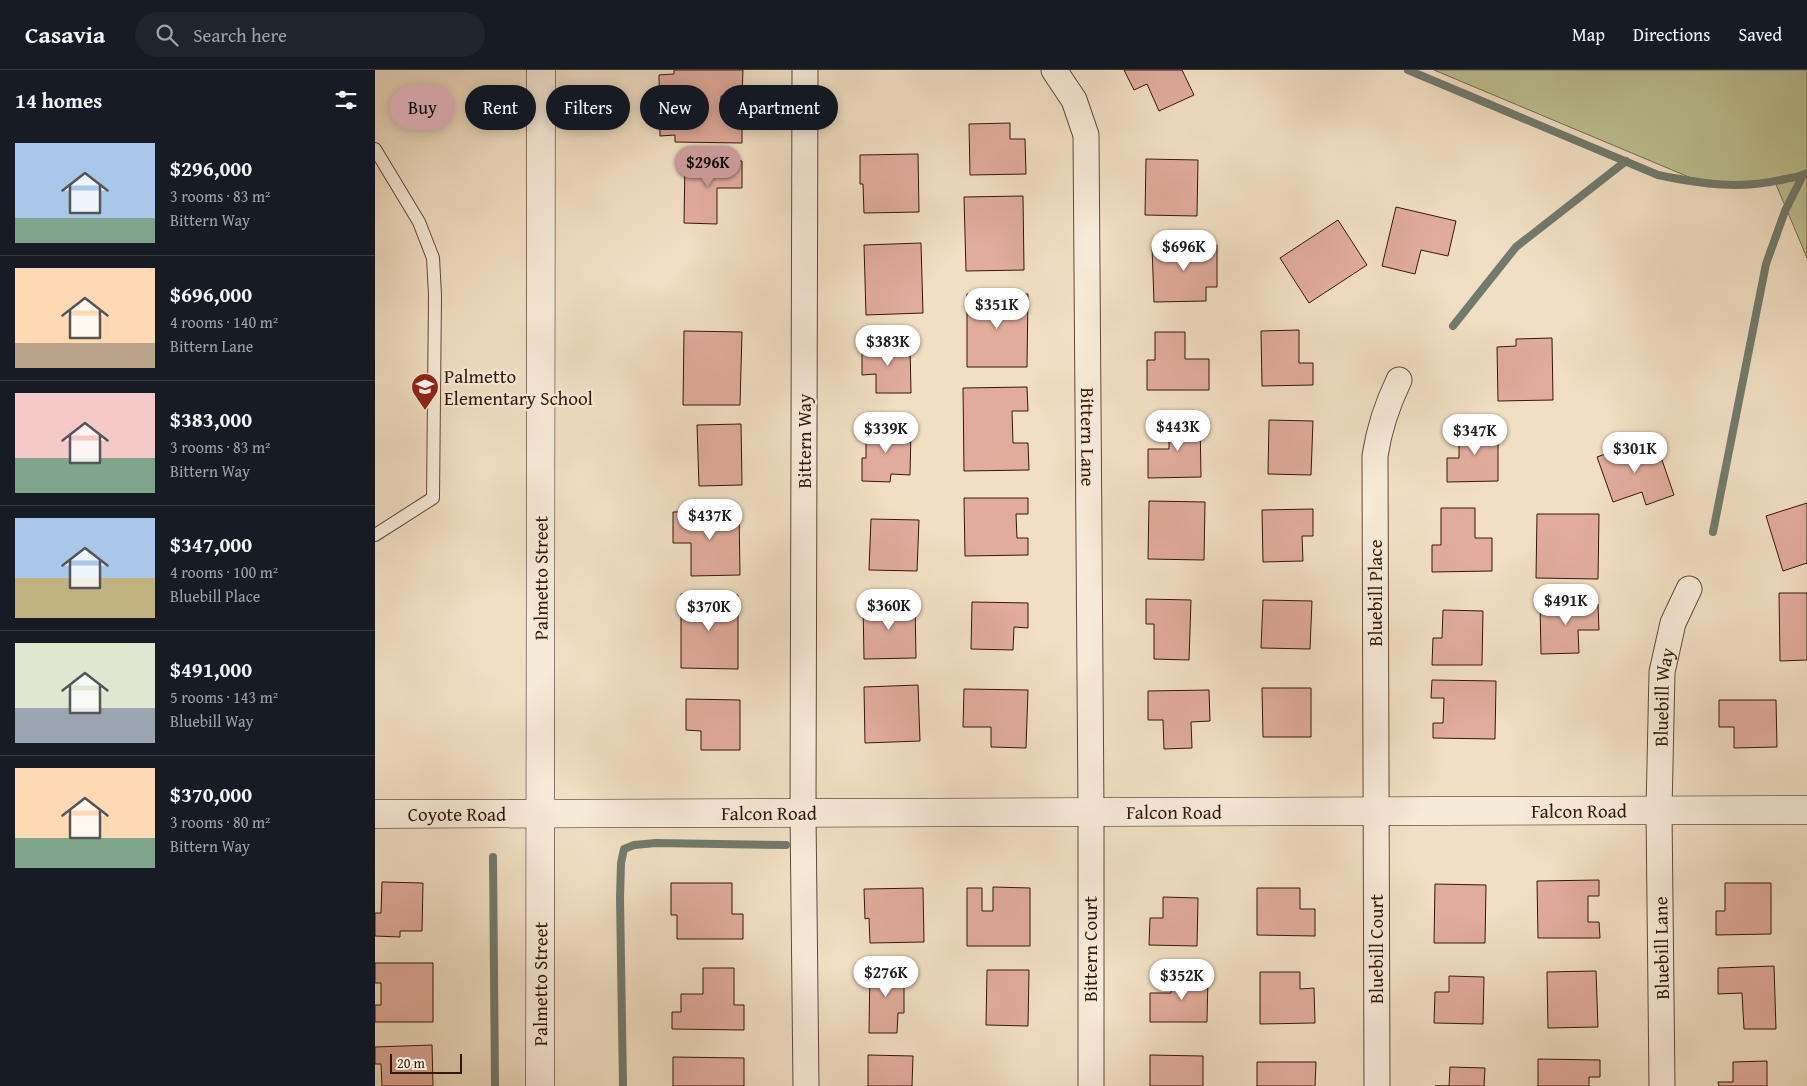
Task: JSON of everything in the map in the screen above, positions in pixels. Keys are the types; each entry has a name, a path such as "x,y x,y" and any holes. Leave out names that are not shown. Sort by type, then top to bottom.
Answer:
{"street":[{"name":"Palmetto Street","path":"540,1086 541,70"},
{"name":"Bittern Way","path":"803,813 805,70"},
{"name":"Bittern Lane","path":"1054,70 1074,100 1086,135 1091,812"},
{"name":"Bluebill Place","path":"1375,811 1375,456 1379,430 1387,404 1399,380"},
{"name":"Bluebill Way","path":"1659,811 1662,672 1673,623 1689,589"},
{"name":"Falcon Road","path":"540,813 1807,810"},
{"name":"Bluebill Court","path":"1375,811 1377,1086"},
{"name":"Bluebill Lane","path":"1659,811 1662,1086"},
{"name":"Bittern Court","path":"1091,812 1091,1086"},
{"name":"Coyote Road","path":"375,814 540,813"},
{"path":"803,813 806,1086"}],"lane":[{"path":"375,149 419,222 433,258 435,295 433,498 375,536"}],"green space":[{"path":"1434,70 1807,70 1807,258 1775,182 1748,185 1696,180"}],"building":[{"path":"674,70 743,70 742,85 719,85 719,130 742,130 742,143 675,142 675,135 660,136 660,130 709,130 709,85 659,85 659,75 674,74"},
{"path":"1124,70 1182,70 1194,95 1159,111 1147,84 1134,90"},
{"path":"1010,123 1010,139 1025,139 1026,174 970,175 969,124"},
{"path":"918,154 919,212 864,213 863,184 860,184 860,155"},
{"path":"1146,159 1198,160 1197,216 1145,215"},
{"path":"685,161 742,161 742,188 717,188 717,224 684,223"},
{"path":"1023,196 1024,270 966,271 964,197"},
{"path":"1396,207 1456,221 1448,256 1421,250 1415,274 1382,266"},
{"path":"1338,220 1367,265 1309,303 1280,258"},
{"path":"921,243 923,313 866,315 864,245"},
{"path":"1217,245 1217,287 1206,287 1206,301 1154,302 1152,246"},
{"path":"967,294 1028,294 1027,367 967,367"},
{"path":"1299,330 1299,363 1313,363 1313,385 1262,386 1261,331"},
{"path":"684,331 742,332 740,405 683,405"},
{"path":"1155,332 1185,332 1185,359 1209,359 1209,390 1147,390 1147,360 1155,360"},
{"path":"1552,338 1553,400 1498,401 1497,347 1516,346 1516,339"},
{"path":"862,345 910,345 911,393 876,393 876,374 862,375"},
{"path":"1027,387 1028,411 1012,411 1013,443 1028,443 1029,470 964,471 963,388"},
{"path":"1169,420 1200,420 1201,477 1148,478 1148,449 1169,449"},
{"path":"1269,420 1313,421 1311,475 1268,474"},
{"path":"741,424 742,485 699,486 697,425"},
{"path":"1459,426 1498,426 1498,481 1447,482 1447,458 1459,458"},
{"path":"866,428 911,429 910,475 891,474 890,482 862,481 862,458 866,458"},
{"path":"1644,440 1652,463 1662,460 1674,495 1646,505 1642,492 1613,502 1597,457"},
{"path":"964,498 1028,498 1028,514 1016,514 1017,538 1028,538 1028,555 965,556"},
{"path":"1149,501 1205,502 1204,560 1148,559"},
{"path":"1807,503 1807,563 1783,571 1766,516"},
{"path":"1441,508 1475,508 1475,538 1492,538 1492,571 1432,572 1432,545 1441,545"},
{"path":"1313,509 1313,536 1302,536 1303,561 1263,562 1262,510"},
{"path":"739,511 740,575 691,576 691,543 673,543 673,512"},
{"path":"1537,514 1599,514 1598,579 1536,578"},
{"path":"871,519 919,520 917,571 869,570"},
{"path":"1779,593 1807,593 1807,660 1780,661"},
{"path":"681,594 738,595 738,669 681,668"},
{"path":"1146,599 1191,600 1189,660 1154,659 1154,624 1146,624"},
{"path":"1263,600 1312,601 1310,649 1261,648"},
{"path":"972,602 1028,603 1028,628 1014,627 1013,650 971,649"},
{"path":"915,603 916,658 864,659 863,604"},
{"path":"1598,604 1599,630 1578,630 1579,653 1541,654 1540,605"},
{"path":"1443,610 1483,611 1482,665 1432,665 1433,638 1442,638"},
{"path":"1432,680 1496,681 1495,739 1433,738 1433,723 1443,723 1444,698 1431,698"},
{"path":"918,685 920,741 865,743 864,687"},
{"path":"1262,688 1311,688 1311,737 1263,737"},
{"path":"964,689 1028,690 1026,748 991,747 991,727 963,727"},
{"path":"1209,690 1210,721 1191,722 1192,748 1164,749 1163,720 1148,720 1148,691"},
{"path":"686,699 740,700 740,750 701,750 701,731 686,730"},
{"path":"1719,700 1776,700 1777,747 1734,748 1734,727 1719,727"},
{"path":"1599,880 1599,896 1588,896 1588,922 1599,922 1600,938 1538,938 1537,881"},
{"path":"382,882 423,883 422,931 400,931 400,937 375,936 375,913 381,913"},
{"path":"671,883 732,883 732,914 743,914 743,939 677,939 677,915 671,915"},
{"path":"1725,883 1771,883 1771,934 1716,935 1716,911 1725,911"},
{"path":"1435,884 1486,885 1485,943 1434,943"},
{"path":"993,887 1030,888 1030,946 967,946 967,888 982,888 982,911 993,911"},
{"path":"923,888 924,942 870,943 869,918 865,919 864,889"},
{"path":"1257,888 1300,888 1300,909 1315,909 1315,936 1257,935"},
{"path":"1163,897 1198,898 1197,946 1149,945 1150,918 1163,918"},
{"path":"375,963 433,963 433,1022 375,1022 375,1005 381,1005 381,983 375,983"},
{"path":"870,965 904,965 904,1013 898,1013 897,1033 869,1033"},
{"path":"1774,966 1776,1029 1744,1029 1742,993 1718,994 1718,968"},
{"path":"703,968 734,968 734,1005 744,1005 744,1030 672,1029 672,1012 681,1012 681,994 703,994"},
{"path":"987,970 1029,970 1028,1026 986,1025"},
{"path":"1596,971 1598,1027 1548,1028 1547,972"},
{"path":"1260,972 1300,972 1300,989 1314,988 1315,1023 1260,1024"},
{"path":"1171,975 1208,975 1207,1022 1150,1022 1150,993 1171,993"},
{"path":"1449,976 1484,977 1483,1024 1434,1023 1435,992 1449,992"},
{"path":"432,1045 433,1086 382,1086 381,1064 375,1064 375,1047"},
{"path":"868,1055 913,1056 912,1086 868,1086"},
{"path":"1150,1055 1203,1056 1203,1086 1150,1086"},
{"path":"673,1057 744,1058 744,1086 673,1086"},
{"path":"1538,1059 1600,1060 1600,1077 1589,1077 1589,1086 1538,1086"},
{"path":"1767,1061 1767,1086 1719,1086 1718,1082 1733,1082 1733,1062"},
{"path":"1257,1062 1316,1062 1315,1086 1257,1086"},
{"path":"1450,1067 1485,1068 1484,1086 1449,1086"}],"waterway":[{"path":"1408,70 1658,175 1721,185 1737,185 1768,182 1807,173"},
{"path":"1453,326 1516,247 1626,161"},
{"path":"1713,532 1766,264 1785,211 1803,175"},
{"path":"623,1086 620,898 621,863 624,849 634,845 656,843 786,845"},
{"path":"493,857 495,1086"}],"place":[{"name":"Palmetto Elementary School","path":"425,411"}]}
